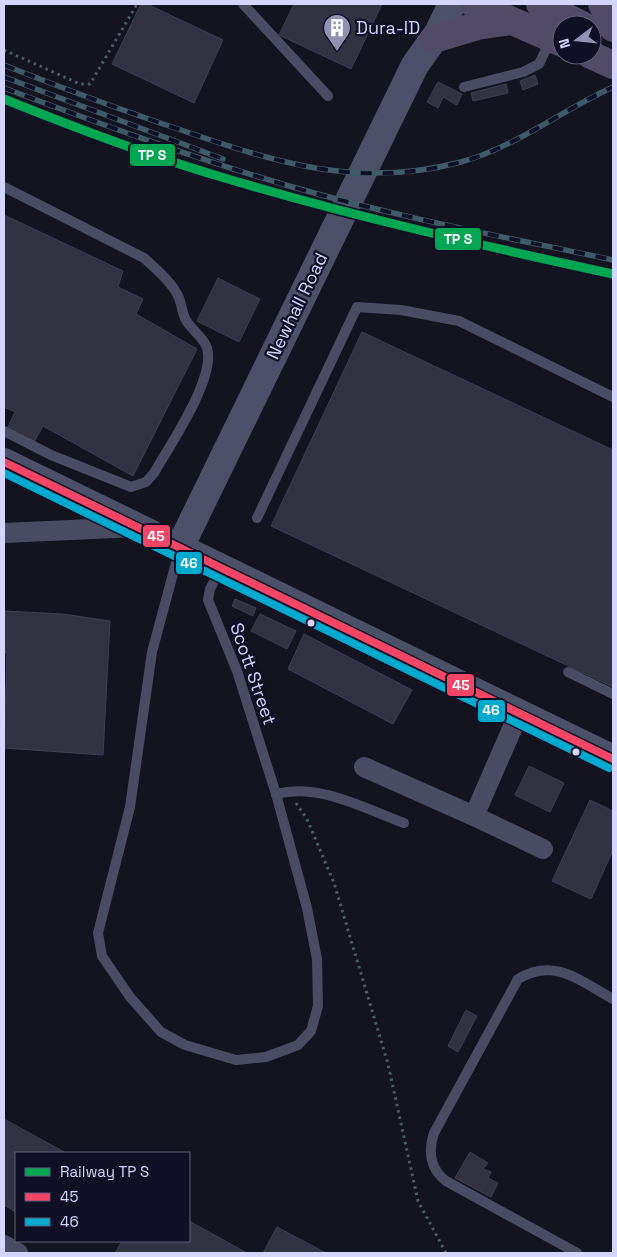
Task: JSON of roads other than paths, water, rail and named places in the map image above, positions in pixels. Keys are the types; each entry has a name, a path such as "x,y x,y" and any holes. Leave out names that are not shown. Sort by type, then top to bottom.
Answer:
{"main road":[{"name":"Newhall Road","path":"415,65 423,27 432,4"},
{"name":"Newhall Road","path":"180,547 415,65 434,39 452,4"},
{"path":"474,4 510,22"},
{"path":"540,4 565,15"},
{"path":"434,39 477,26 510,22 552,25"},
{"path":"602,44 613,65"},
{"path":"4,462 613,759"}],"street":[{"path":"4,533 137,527"},
{"path":"474,816 519,713"},
{"path":"364,767 543,849"},
{"path":"4,1245 18,1253"}],"lane":[{"path":"243,4 328,96"},
{"path":"464,87 523,72 552,55"},
{"path":"4,187 144,258 161,274 178,296 186,321 207,348 208,370 201,389 154,473 146,482 131,487 51,455 4,431"},
{"path":"257,518 357,307 401,310 459,321 613,397"},
{"name":"Scott Street","path":"180,547 152,652 130,807 98,933 102,956 130,997 161,1032 185,1045 236,1060 266,1057 298,1045 311,1032 318,1006 317,959 306,908 276,794 237,671 208,600 210,589 221,568"},
{"path":"568,672 613,694"},
{"path":"276,794 293,790 318,791 404,823"},
{"path":"577,1253 436,1174 430,1147 434,1133 518,979 529,972 545,968 560,971 613,999"}],"railway":[{"path":"4,65 136,115 251,153 285,162 352,172 387,173 423,170 461,162 520,138 575,106 613,87"},
{"path":"4,77 223,159"},
{"path":"4,88 181,152 289,186 410,217 613,260"}],"place":[{"name":"Dura-ID","path":"337,52"}]}
